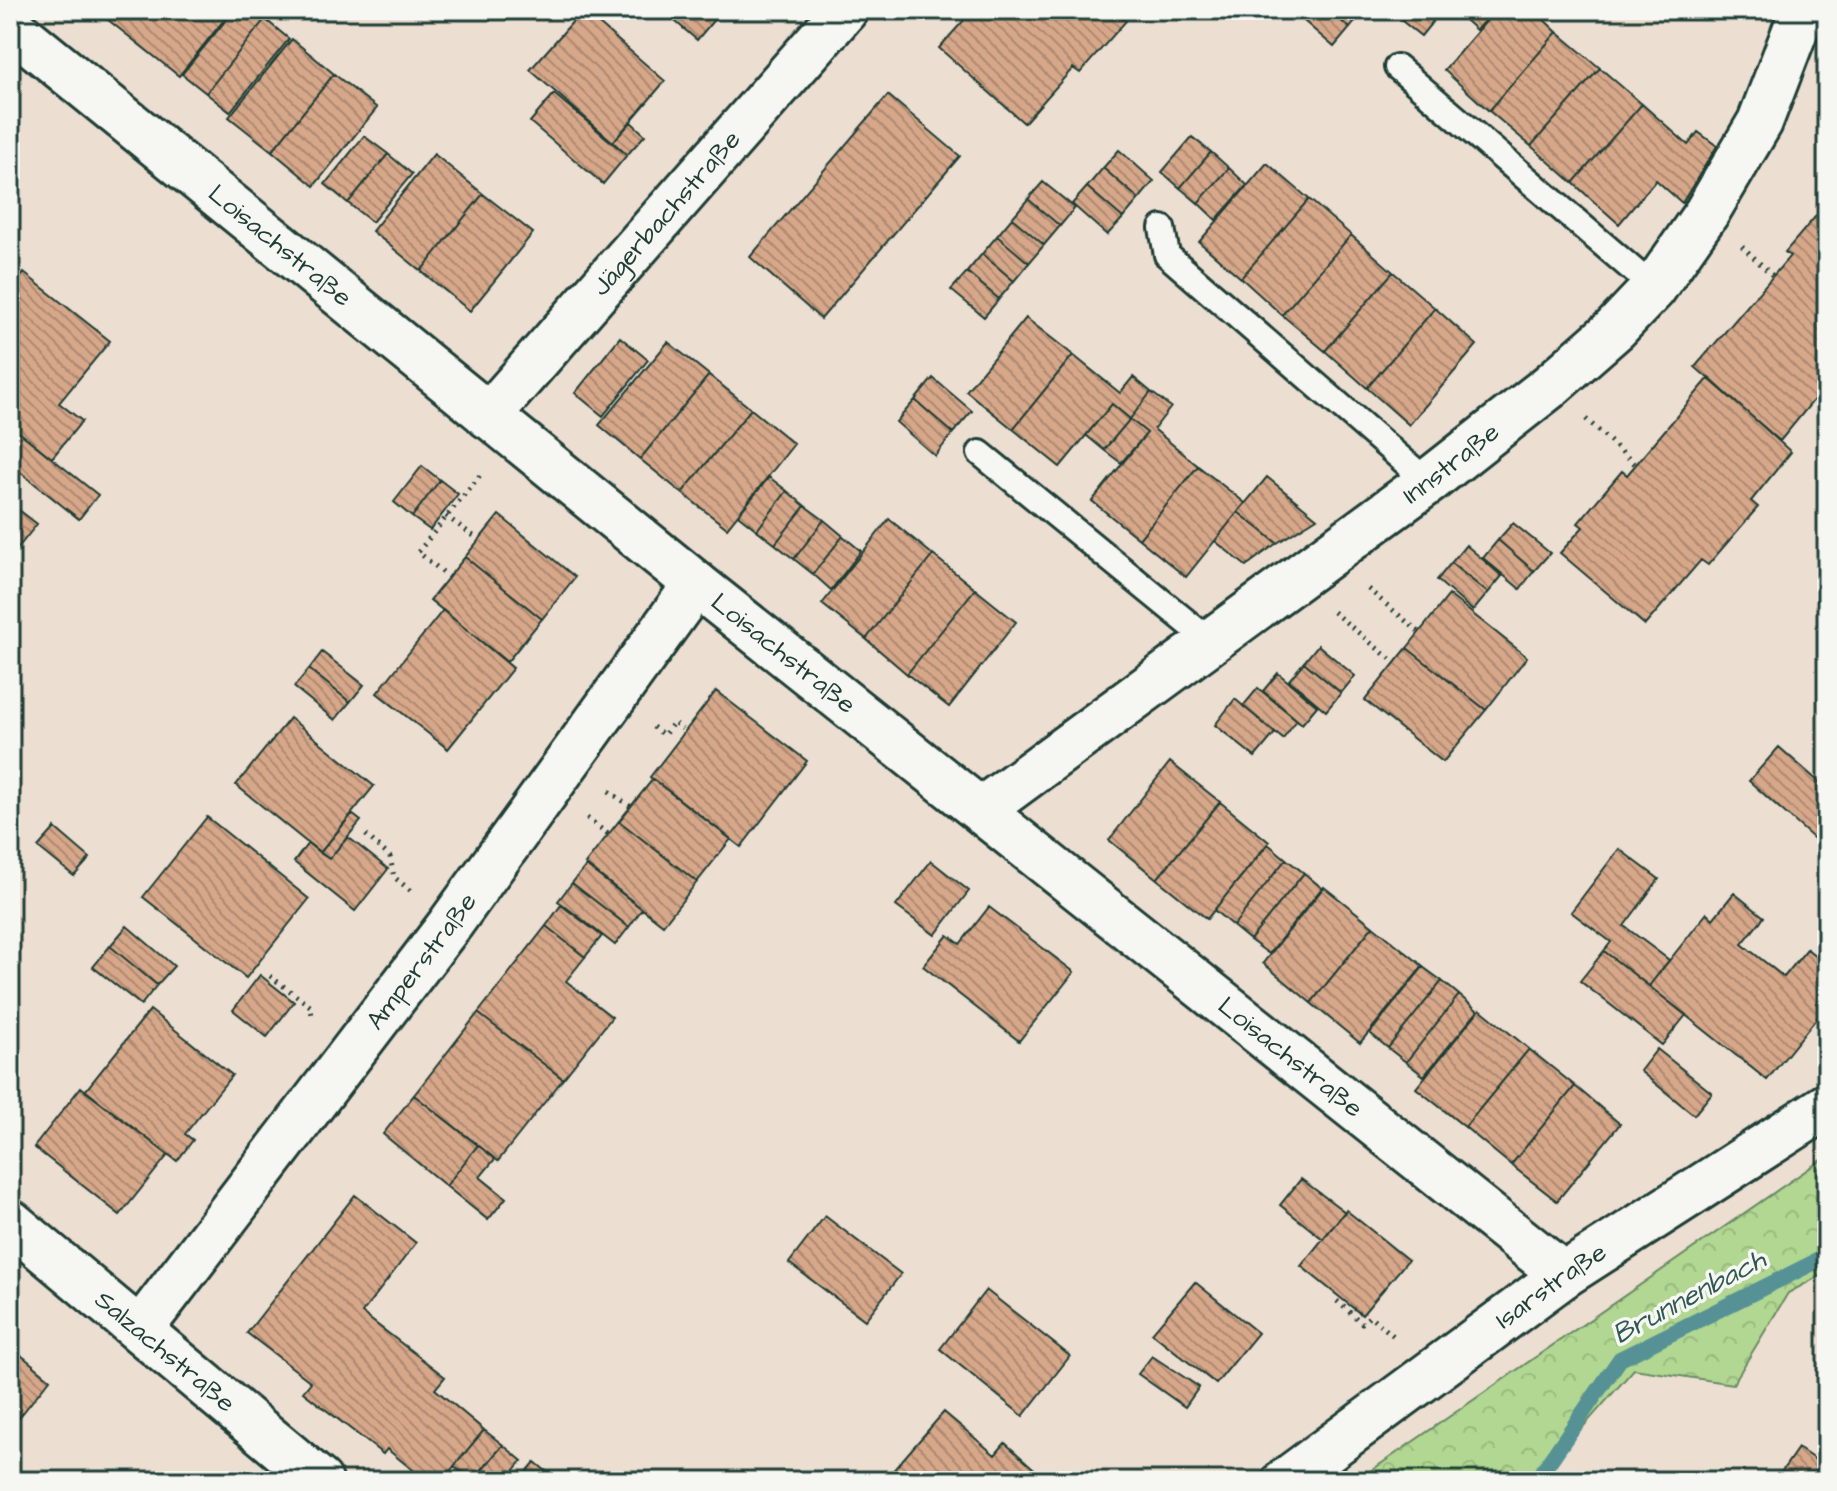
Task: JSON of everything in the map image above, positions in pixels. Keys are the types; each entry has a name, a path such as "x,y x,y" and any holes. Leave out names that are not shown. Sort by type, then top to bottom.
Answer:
{"street":[{"name":"Jägerbachstraße","path":"500,426 845,10"},
{"name":"Innstraße","path":"981,810 1428,482 1550,386 1615,329 1654,288 1707,212 1760,122 1803,10"},
{"name":"Loisachstraße","path":"10,26 696,584 1564,1275"},
{"name":"Amperstraße","path":"140,1330 451,923 696,584"},
{"name":"Isarstraße","path":"1285,1481 1564,1275 1827,1106"},
{"name":"Salzachstraße","path":"10,1222 320,1481"}],"lane":[{"path":"1397,67 1654,288"},
{"path":"1162,228 1167,255 1428,482"},
{"path":"980,453 1210,641"}],"path":[{"path":"1550,386 1636,465"},
{"path":"449,577 418,552 446,516 500,426"},
{"path":"446,516 479,540"},
{"path":"1311,568 1419,632"},
{"path":"1311,568 1394,662"},
{"path":"366,835 390,857 394,877 451,923"},
{"path":"270,976 310,1006 314,1023 351,1052"},
{"path":"1337,1301 1362,1323 1370,1316 1436,1372"}],"green space":[{"path":"1827,1156 1827,1272 1788,1293 1733,1384 1634,1369 1568,1444 1544,1481 1356,1481"}],"building":[{"path":"113,10 232,10 179,76 107,19"},
{"path":"234,10 254,10 265,19 206,93 182,74"},
{"path":"583,10 665,81 613,142 530,70"},
{"path":"662,10 722,10 697,40"},
{"path":"973,10 1120,10 1117,14 1126,21 1080,73 1073,68 1024,123 939,48"},
{"path":"1303,10 1328,10 1350,28 1334,47 1298,16"},
{"path":"1328,10 1364,10 1350,28"},
{"path":"1410,10 1442,10 1421,36 1402,21"},
{"path":"1454,10 1494,10 1476,30"},
{"path":"1496,10 1534,10 1557,32 1489,111 1444,70"},
{"path":"265,19 289,39 230,112 206,93"},
{"path":"1557,32 1600,68 1531,146 1489,111"},
{"path":"292,39 334,74 272,151 229,117"},
{"path":"1600,68 1642,104 1573,183 1531,146"},
{"path":"334,74 377,108 314,186 272,151"},
{"path":"554,94 627,155 603,184 530,122"},
{"path":"888,95 960,156 821,319 750,257"},
{"path":"1642,104 1688,145 1698,132 1717,146 1682,203 1656,180 1619,224 1573,183"},
{"path":"631,122 645,135 627,155 613,142"},
{"path":"364,136 388,154 348,203 325,184"},
{"path":"1192,137 1211,152 1180,188 1162,172"},
{"path":"1119,150 1154,181 1139,199 1103,168"},
{"path":"1211,152 1229,168 1198,203 1180,188"},
{"path":"388,154 412,174 372,222 348,203"},
{"path":"434,154 483,194 421,271 372,231"},
{"path":"1267,163 1309,199 1241,278 1199,242"},
{"path":"1103,168 1139,199 1123,218 1087,187"},
{"path":"1229,168 1247,185 1216,220 1198,203"},
{"path":"1043,182 1075,208 1060,226 1028,199"},
{"path":"1087,187 1123,218 1107,235 1072,204"},
{"path":"483,194 533,233 470,311 421,271"},
{"path":"1028,199 1060,226 1044,245 1012,218"},
{"path":"1309,199 1351,235 1282,315 1241,278"},
{"path":"1827,203 1827,384 1780,441 1695,367 1790,256 1785,252"},
{"path":"1012,218 1044,245 1029,263 997,236"},
{"path":"1351,235 1393,272 1325,351 1282,315"},
{"path":"997,236 1029,263 1014,281 982,254"},
{"path":"982,254 1014,281 999,299 967,272"},
{"path":"967,272 999,299 984,317 951,290"},
{"path":"1393,272 1435,308 1367,388 1325,351"},
{"path":"24,273 110,341 59,403 82,421 52,458 10,425 10,290"},
{"path":"1435,308 1477,345 1409,425 1367,388"},
{"path":"1026,318 1073,355 1013,429 966,391"},
{"path":"620,337 648,360 603,416 575,393"},
{"path":"668,342 709,375 640,459 599,425"},
{"path":"1073,355 1120,393 1133,377 1151,392 1130,419 1112,404 1060,467 1013,429"},
{"path":"709,375 751,409 682,493 640,459"},
{"path":"933,378 972,411 953,433 915,400"},
{"path":"1709,378 1791,452 1751,501 1758,507 1708,565 1701,560 1645,625 1560,553 1583,527 1578,523 1622,471 1627,475"},
{"path":"1151,392 1171,407 1154,429 1198,466 1139,539 1092,501 1147,433 1130,419"},
{"path":"915,400 953,433 935,456 896,422"},
{"path":"1112,404 1130,419 1104,450 1086,435"},
{"path":"751,409 794,444 727,528 682,493"},
{"path":"1130,419 1147,433 1121,463 1104,450"},
{"path":"10,425 98,495 79,519 10,464"},
{"path":"422,466 440,480 412,517 394,502"},
{"path":"1198,466 1245,503 1186,577 1139,539"},
{"path":"769,477 787,491 757,530 738,515"},
{"path":"1267,477 1317,518 1277,543 1238,512"},
{"path":"440,480 458,494 430,530 412,517"},
{"path":"787,491 805,506 775,544 757,530"},
{"path":"10,503 37,524 10,558"},
{"path":"805,506 824,520 794,559 775,544"},
{"path":"1238,512 1277,543 1246,566 1215,541"},
{"path":"499,515 575,577 542,619 465,557"},
{"path":"889,519 933,555 866,639 822,604"},
{"path":"824,520 843,536 813,574 794,559"},
{"path":"1513,523 1550,553 1534,571 1498,540"},
{"path":"843,536 861,551 831,590 813,574"},
{"path":"1498,540 1534,571 1520,589 1483,558"},
{"path":"1466,545 1502,576 1488,593 1451,563"},
{"path":"933,555 975,589 907,674 866,639"},
{"path":"465,557 542,619 507,662 430,600"},
{"path":"1451,563 1488,593 1473,611 1437,580"},
{"path":"975,589 1016,622 949,707 907,674"},
{"path":"1449,595 1527,657 1486,710 1407,648"},
{"path":"443,610 513,668 448,749 377,693"},
{"path":"1318,645 1355,676 1341,693 1304,662"},
{"path":"1407,648 1486,710 1443,762 1365,700"},
{"path":"322,652 364,685 350,702 309,669"},
{"path":"1304,662 1341,693 1326,711 1289,680"},
{"path":"309,669 350,702 335,720 294,687"},
{"path":"1278,673 1317,706 1302,724 1263,691"},
{"path":"1258,688 1297,720 1283,739 1243,706"},
{"path":"716,691 807,761 741,847 650,777"},
{"path":"1235,699 1275,733 1255,757 1215,725"},
{"path":"290,718 374,786 320,853 236,785"},
{"path":"1779,747 1827,789 1827,839 1821,845 1749,781"},
{"path":"1170,762 1220,802 1157,879 1109,840"},
{"path":"653,779 731,839 697,882 619,821"},
{"path":"1220,802 1269,842 1207,919 1157,879"},
{"path":"352,814 361,821 329,859 320,853"},
{"path":"207,817 309,899 246,978 143,897"},
{"path":"619,821 697,882 663,925 585,864"},
{"path":"55,828 90,858 74,876 38,847"},
{"path":"348,837 388,869 355,911 294,862 308,843 329,859"},
{"path":"1268,844 1286,859 1233,926 1214,910"},
{"path":"1619,849 1659,879 1624,926 1669,960 1649,986 1604,951 1611,942 1571,912"},
{"path":"1286,859 1304,873 1250,940 1233,926"},
{"path":"931,861 969,891 935,935 896,906"},
{"path":"586,866 642,909 629,927 572,883"},
{"path":"1304,873 1322,888 1269,954 1250,940"},
{"path":"572,883 629,927 615,945 558,901"},
{"path":"1324,887 1373,926 1311,1003 1263,963"},
{"path":"1734,893 1764,917 1742,944 1784,977 1807,949 1827,965 1827,989 1816,1003 1824,1009 1767,1080 1649,986 1707,913 1713,919"},
{"path":"561,905 602,936 585,957 546,926"},
{"path":"989,907 1074,972 1019,1041 923,966 948,935 960,944"},
{"path":"127,926 174,966 157,985 110,946"},
{"path":"546,926 585,957 566,981 612,1017 563,1079 478,1013"},
{"path":"1373,926 1423,966 1360,1043 1311,1003"},
{"path":"110,946 157,985 141,1005 93,967"},
{"path":"1604,951 1686,1015 1662,1045 1580,981"},
{"path":"1423,967 1442,981 1388,1048 1370,1033"},
{"path":"260,975 294,1002 267,1037 233,1010"},
{"path":"1442,981 1459,995 1406,1062 1388,1048"},
{"path":"1459,995 1478,1011 1424,1076 1406,1062"},
{"path":"1480,1009 1529,1049 1465,1127 1416,1088"},
{"path":"150,1010 232,1075 185,1134 193,1140 177,1161 85,1091"},
{"path":"478,1013 563,1079 498,1161 414,1095"},
{"path":"1529,1049 1575,1086 1511,1165 1465,1127"},
{"path":"1657,1049 1712,1093 1694,1115 1640,1071"},
{"path":"1575,1086 1620,1124 1557,1201 1511,1165"},
{"path":"81,1087 168,1155 120,1215 34,1147"},
{"path":"414,1095 478,1145 446,1186 383,1134"},
{"path":"478,1145 495,1159 480,1177 506,1198 488,1220 446,1186"},
{"path":"1301,1179 1345,1212 1323,1239 1280,1205"},
{"path":"355,1195 416,1243 362,1313 445,1377 435,1389 484,1430 442,1481 426,1481 387,1449 383,1454 303,1392 311,1382 247,1333"},
{"path":"1346,1210 1408,1260 1362,1315 1301,1266"},
{"path":"825,1216 901,1274 865,1320 789,1263"},
{"path":"1195,1282 1258,1333 1216,1384 1152,1333"},
{"path":"986,1290 1070,1356 1023,1416 940,1349"},
{"path":"10,1346 50,1379 10,1429"},
{"path":"1152,1356 1199,1387 1185,1407 1138,1374"},
{"path":"944,1412 995,1455 1005,1443 1043,1477 1040,1481 884,1481"},
{"path":"484,1430 503,1445 472,1481 454,1466"},
{"path":"503,1445 522,1461 506,1481 473,1481"},
{"path":"1798,1448 1827,1468 1827,1481 1775,1481"},
{"path":"535,1462 558,1481 519,1481"}],"waterway":[{"name":"Brunnenbach","path":"1536,1481 1620,1359 1827,1256"}]}
